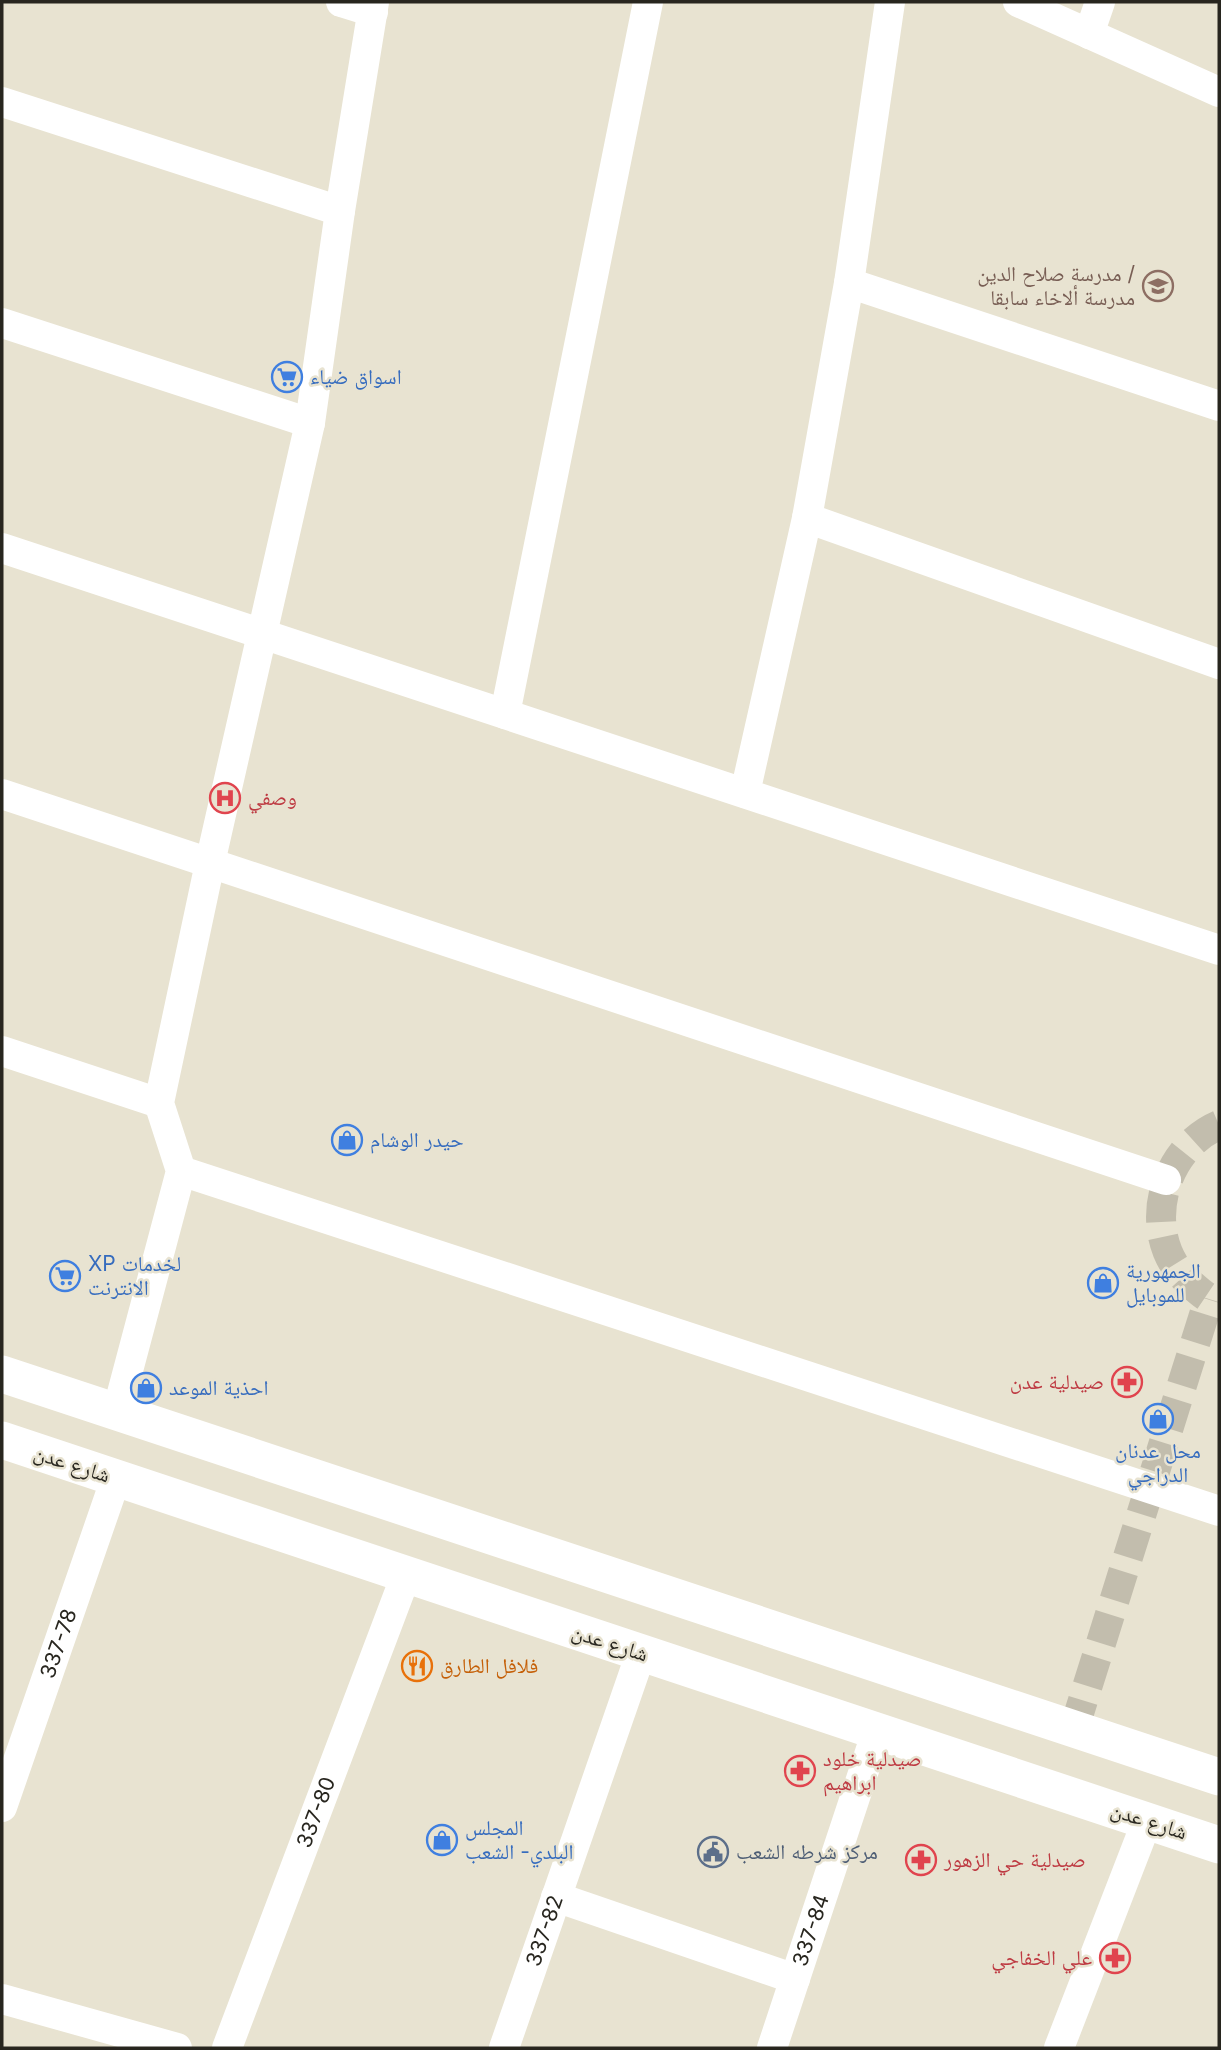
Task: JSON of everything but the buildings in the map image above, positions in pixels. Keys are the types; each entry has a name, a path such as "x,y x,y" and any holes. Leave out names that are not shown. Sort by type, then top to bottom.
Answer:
{"street":[{"path":"117,1412 181,1171 159,1103 210,863 264,635 310,423 373,7 341,2"},
{"path":"505,714 648,2"},
{"path":"745,793 807,518 849,282 890,2"},
{"path":"1018,2 1219,92"},
{"path":"1089,34 1100,2"},
{"path":"2,102 341,211"},
{"path":"849,282 1219,407"},
{"path":"2,323 310,423"},
{"path":"807,518 1219,664"},
{"path":"2,548 1219,950"},
{"path":"2,794 1166,1180"},
{"path":"2,1051 159,1103"},
{"path":"181,1171 1219,1511"},
{"path":"2,1374 1219,1777"},
{"name":"شارع عدن","path":"2,1440 1219,1845"},
{"name":"337-78","path":"2,1807 11,1752 116,1478"},
{"name":"337-80","path":"227,2048 407,1575"},
{"name":"337-82","path":"504,2048 641,1653"},
{"name":"337-84","path":"772,2048 877,1731"},
{"path":"1059,2048 1147,1821"},
{"path":"556,1896 795,1979"},
{"path":"2,1999 177,2048"}],"tunnel":[{"path":"1219,1125 1198,1138 1182,1155 1170,1175 1163,1198 1161,1222 1165,1245 1175,1267 1198,1291 1219,1303"},
{"path":"1074,1729 1209,1299"}],"place":[{"name":"مدرسة صلاح الدين / مدرسة ألاخاء سابقا","path":"1158,286"},
{"name":"اسواق ضياء","path":"287,377"},
{"name":"وصفي","path":"225,798"},
{"name":"حيدر الوشام","path":"347,1140"},
{"name":"XP لخدمات الانترنت","path":"65,1276"},
{"name":"الجمهورية للموبايل","path":"1103,1283"},
{"name":"صيدلية عدن","path":"1127,1382"},
{"name":"احذية الموعد","path":"146,1388"},
{"name":"محل عدنان الدراجي","path":"1158,1419"},
{"name":"فلافل الطارق","path":"417,1666"},
{"name":"صيدلية خلود ابراهيم","path":"800,1771"},
{"name":"المجلس البلدي- الشعب","path":"442,1840"},
{"name":"مركز شرطه الشعب","path":"713,1852"},
{"name":"صيدلية حي الزهور","path":"921,1860"},
{"name":"علي الخفاجي","path":"1115,1958"}]}
